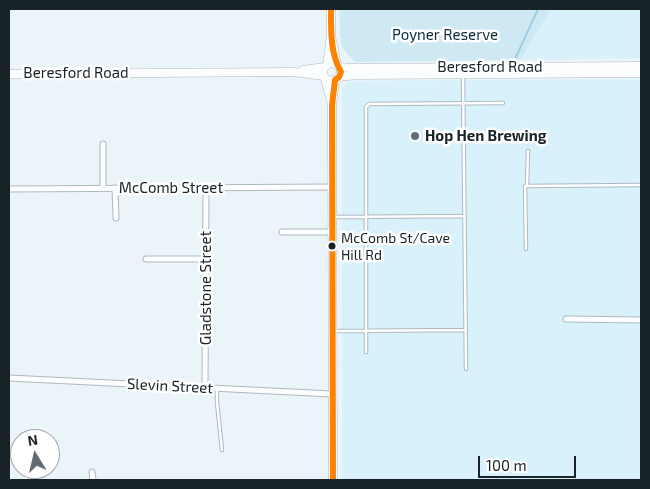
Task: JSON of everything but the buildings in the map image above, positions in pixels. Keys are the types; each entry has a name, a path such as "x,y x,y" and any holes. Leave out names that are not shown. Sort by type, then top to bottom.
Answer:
{"main road":[{"path":"330,9 331,36 341,72 337,78 332,105 333,480"},
{"path":"331,36 326,66 323,71 332,105"},
{"path":"326,66 332,63 338,66"},
{"name":"Beresford Road","path":"293,72 326,66"},
{"name":"Beresford Road","path":"338,66 354,68 641,66"},
{"name":"Beresford Road","path":"9,74 293,72 325,77"},
{"name":"Beresford Road","path":"337,78 356,74 641,73"},
{"path":"325,77 330,81 337,78"}],"street":[{"path":"103,144 103,188"},
{"name":"McComb Street","path":"9,189 332,187"},
{"path":"116,188 116,218"},
{"name":"Gladstone Street","path":"205,388 206,188"},
{"path":"282,232 332,232"},
{"path":"146,259 206,260"},
{"path":"566,320 641,320"},
{"name":"Slevin Street","path":"9,378 332,394"},
{"path":"92,472 93,480"}],"lane":[{"path":"463,73 466,369"},
{"path":"366,352 366,107 369,104 503,103"},
{"path":"526,249 525,186 528,186 528,152"},
{"path":"528,186 641,185"},
{"path":"332,217 464,216"},
{"path":"332,331 466,330"},
{"path":"217,388 222,450"}],"shaded area":[{"path":"551,9 641,9 641,58 520,60"},
{"path":"641,79 641,480 342,480 342,89 350,81"}],"green space":[{"name":"Poyner Reserve","path":"339,9 551,9 520,60 355,62 341,46"}],"waterway":[{"path":"516,57 538,9"}],"transit line":[{"path":"331,9 333,49 341,72 335,80 332,105 333,480"}],"place":[{"name":"Hop Hen Brewing","path":"415,136"},
{"name":"McComb St/Cave Hill Rd","path":"332,246"}]}
